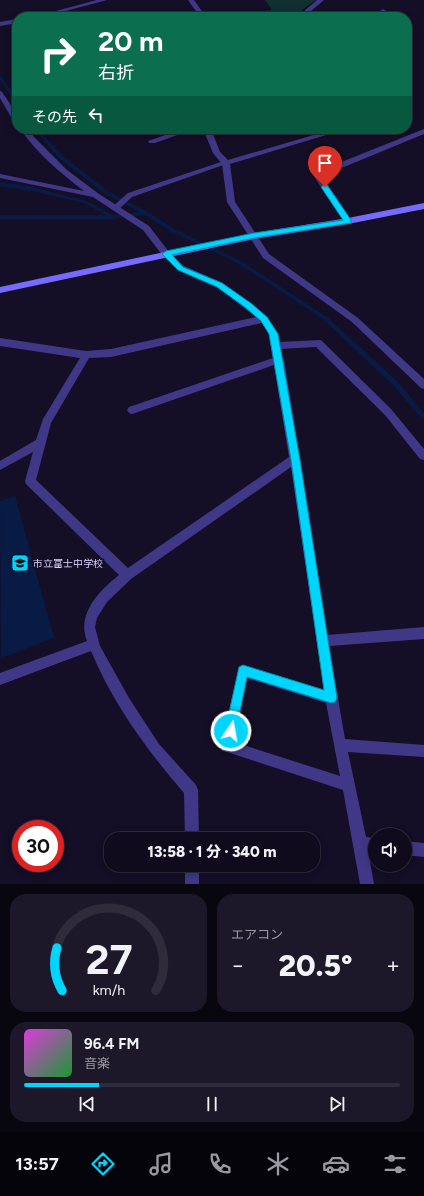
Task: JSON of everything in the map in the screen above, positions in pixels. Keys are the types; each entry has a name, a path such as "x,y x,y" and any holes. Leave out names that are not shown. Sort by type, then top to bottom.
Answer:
{"street":[{"path":"65,12 104,0"},
{"path":"191,0 199,12"},
{"path":"306,12 321,0"},
{"path":"0,24 12,22"},
{"path":"0,93 12,112"},
{"path":"348,221 317,175 424,131"},
{"path":"28,134 64,172 96,196 146,228 166,254 180,268 220,285 264,319 273,334 279,360 295,460 331,698 348,785 368,844 367,884"},
{"path":"152,141 174,134"},
{"path":"209,134 217,153 226,163 231,202 266,256 355,320 424,385"},
{"path":"226,163 325,134"},
{"path":"0,176 96,196"},
{"path":"0,290 254,236 348,221 424,206"},
{"path":"0,342 86,355 111,353 264,319"},
{"path":"276,346 318,343 388,412 424,456"},
{"path":"86,355 46,422 30,481 127,575"},
{"path":"132,410 279,360"},
{"path":"0,466 40,443"},
{"path":"192,832 191,790 149,741 121,696 93,644 89,629 94,610 107,592 127,575 295,460"},
{"path":"322,641 424,632"},
{"path":"0,679 93,644"},
{"path":"331,698 243,670 227,746 348,785"},
{"path":"340,744 424,752"},
{"path":"412,849 424,850"},
{"path":"192,872 192,884"}],"lane":[{"path":"115,208 130,196 226,163"}],"green space":[{"path":"265,0 316,0 299,12 261,12 272,10"}],"water":[{"name":"市立富士中学校","path":"15,496 54,638 1,658 0,501"}],"waterway":[{"path":"0,77 12,95"},
{"path":"40,134 62,158 107,193 146,213"},
{"path":"0,184 32,189 85,202 111,216"},
{"path":"0,217 112,217 146,213"},
{"path":"146,213 172,230 239,262 325,318 396,384 424,417"}],"place":[{"name":"市立富士中学校","path":"20,563"}],"route":[{"path":"231,731 243,670 331,698 295,460 279,360 273,334 265,320 249,306 220,285 180,268 166,254 254,236 348,221 325,187"}]}
